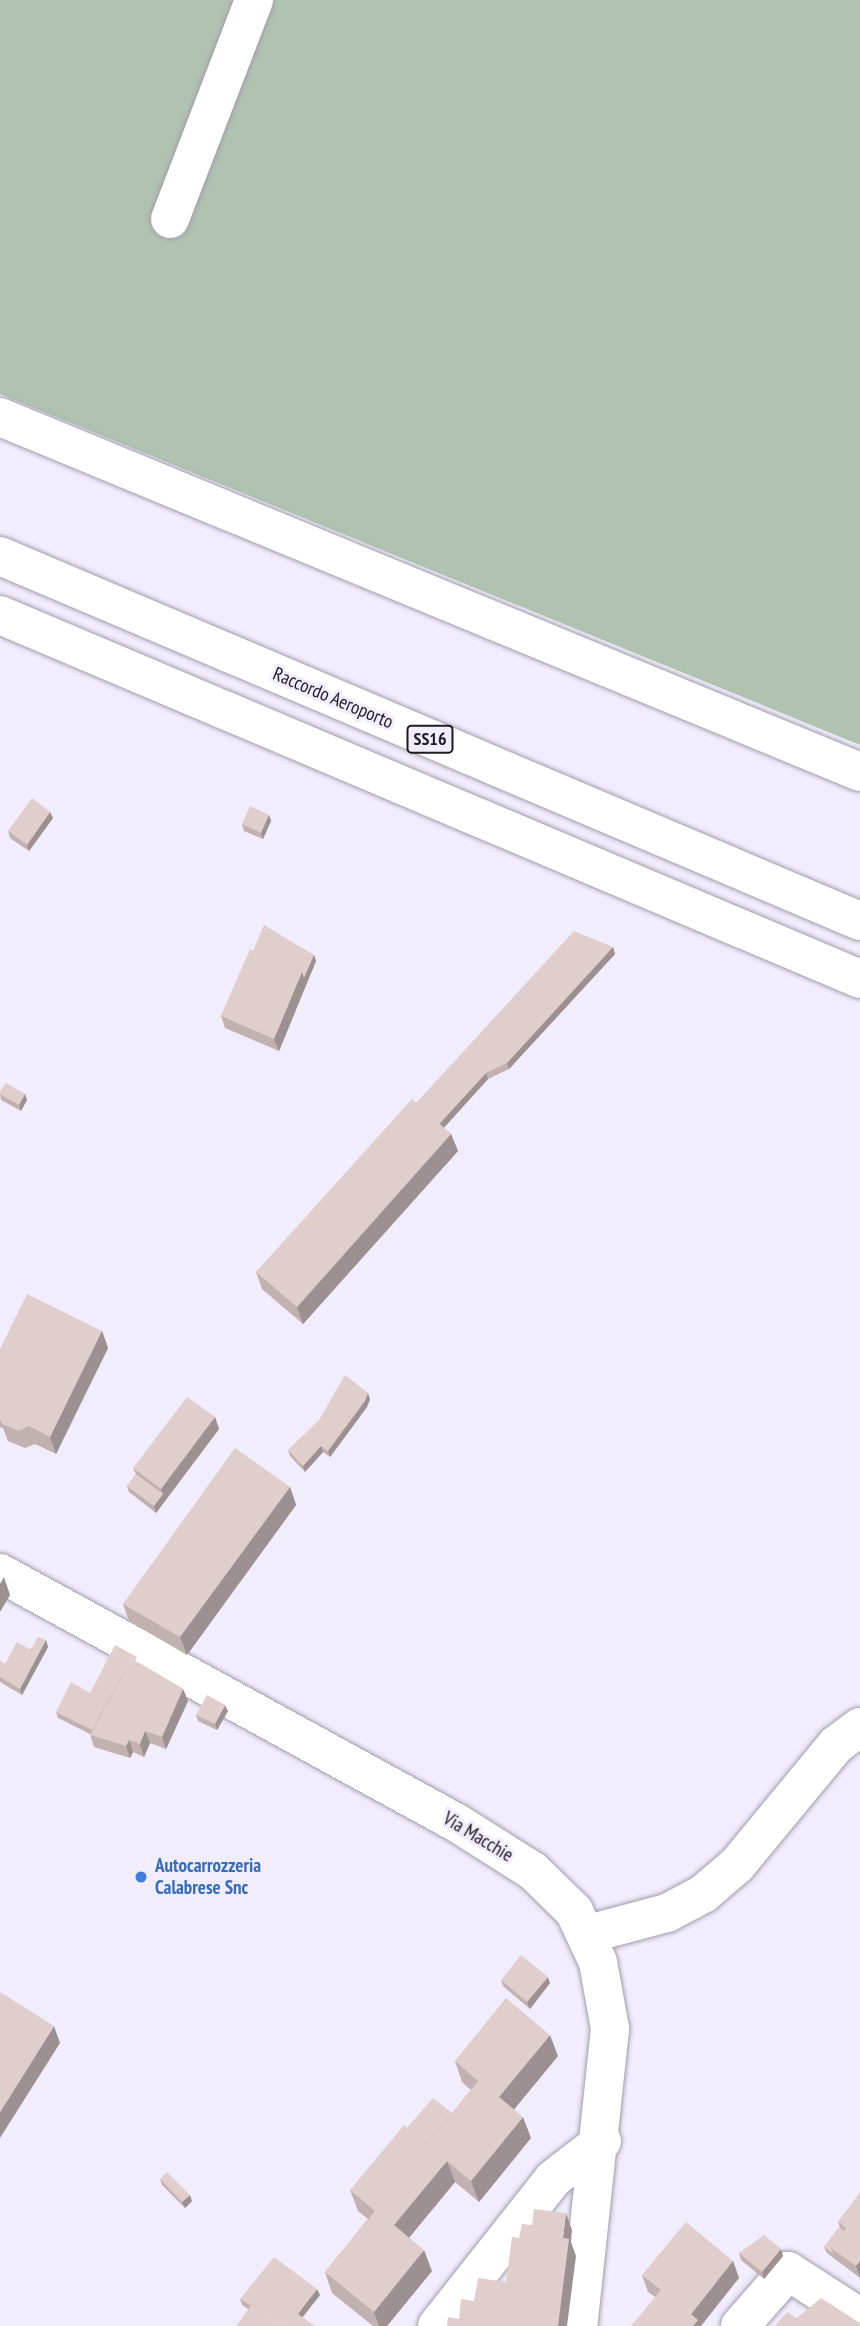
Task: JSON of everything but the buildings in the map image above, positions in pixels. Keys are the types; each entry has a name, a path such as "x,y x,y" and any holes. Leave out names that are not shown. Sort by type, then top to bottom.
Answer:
{"main road":[{"path":"170,219 254,0"},
{"path":"0,417 860,772"},
{"name":"Raccordo Aeroporto","path":"0,556 860,921"},
{"path":"0,615 860,979"},
{"name":"Via Macchie","path":"0,1573 499,1848 555,1889 588,1934 610,2029 602,2141 578,2326"},
{"path":"588,1934 667,1913 703,1895 737,1866 836,1745 860,1727"},
{"path":"437,2326 553,2179 602,2141"},
{"path":"740,2326 788,2271 856,2315"}],"green space":[{"path":"0,0 860,0 860,745 0,394"}],"place":[{"name":"Autocarrozzeria Calabrese Snc","path":"141,1877"}]}
